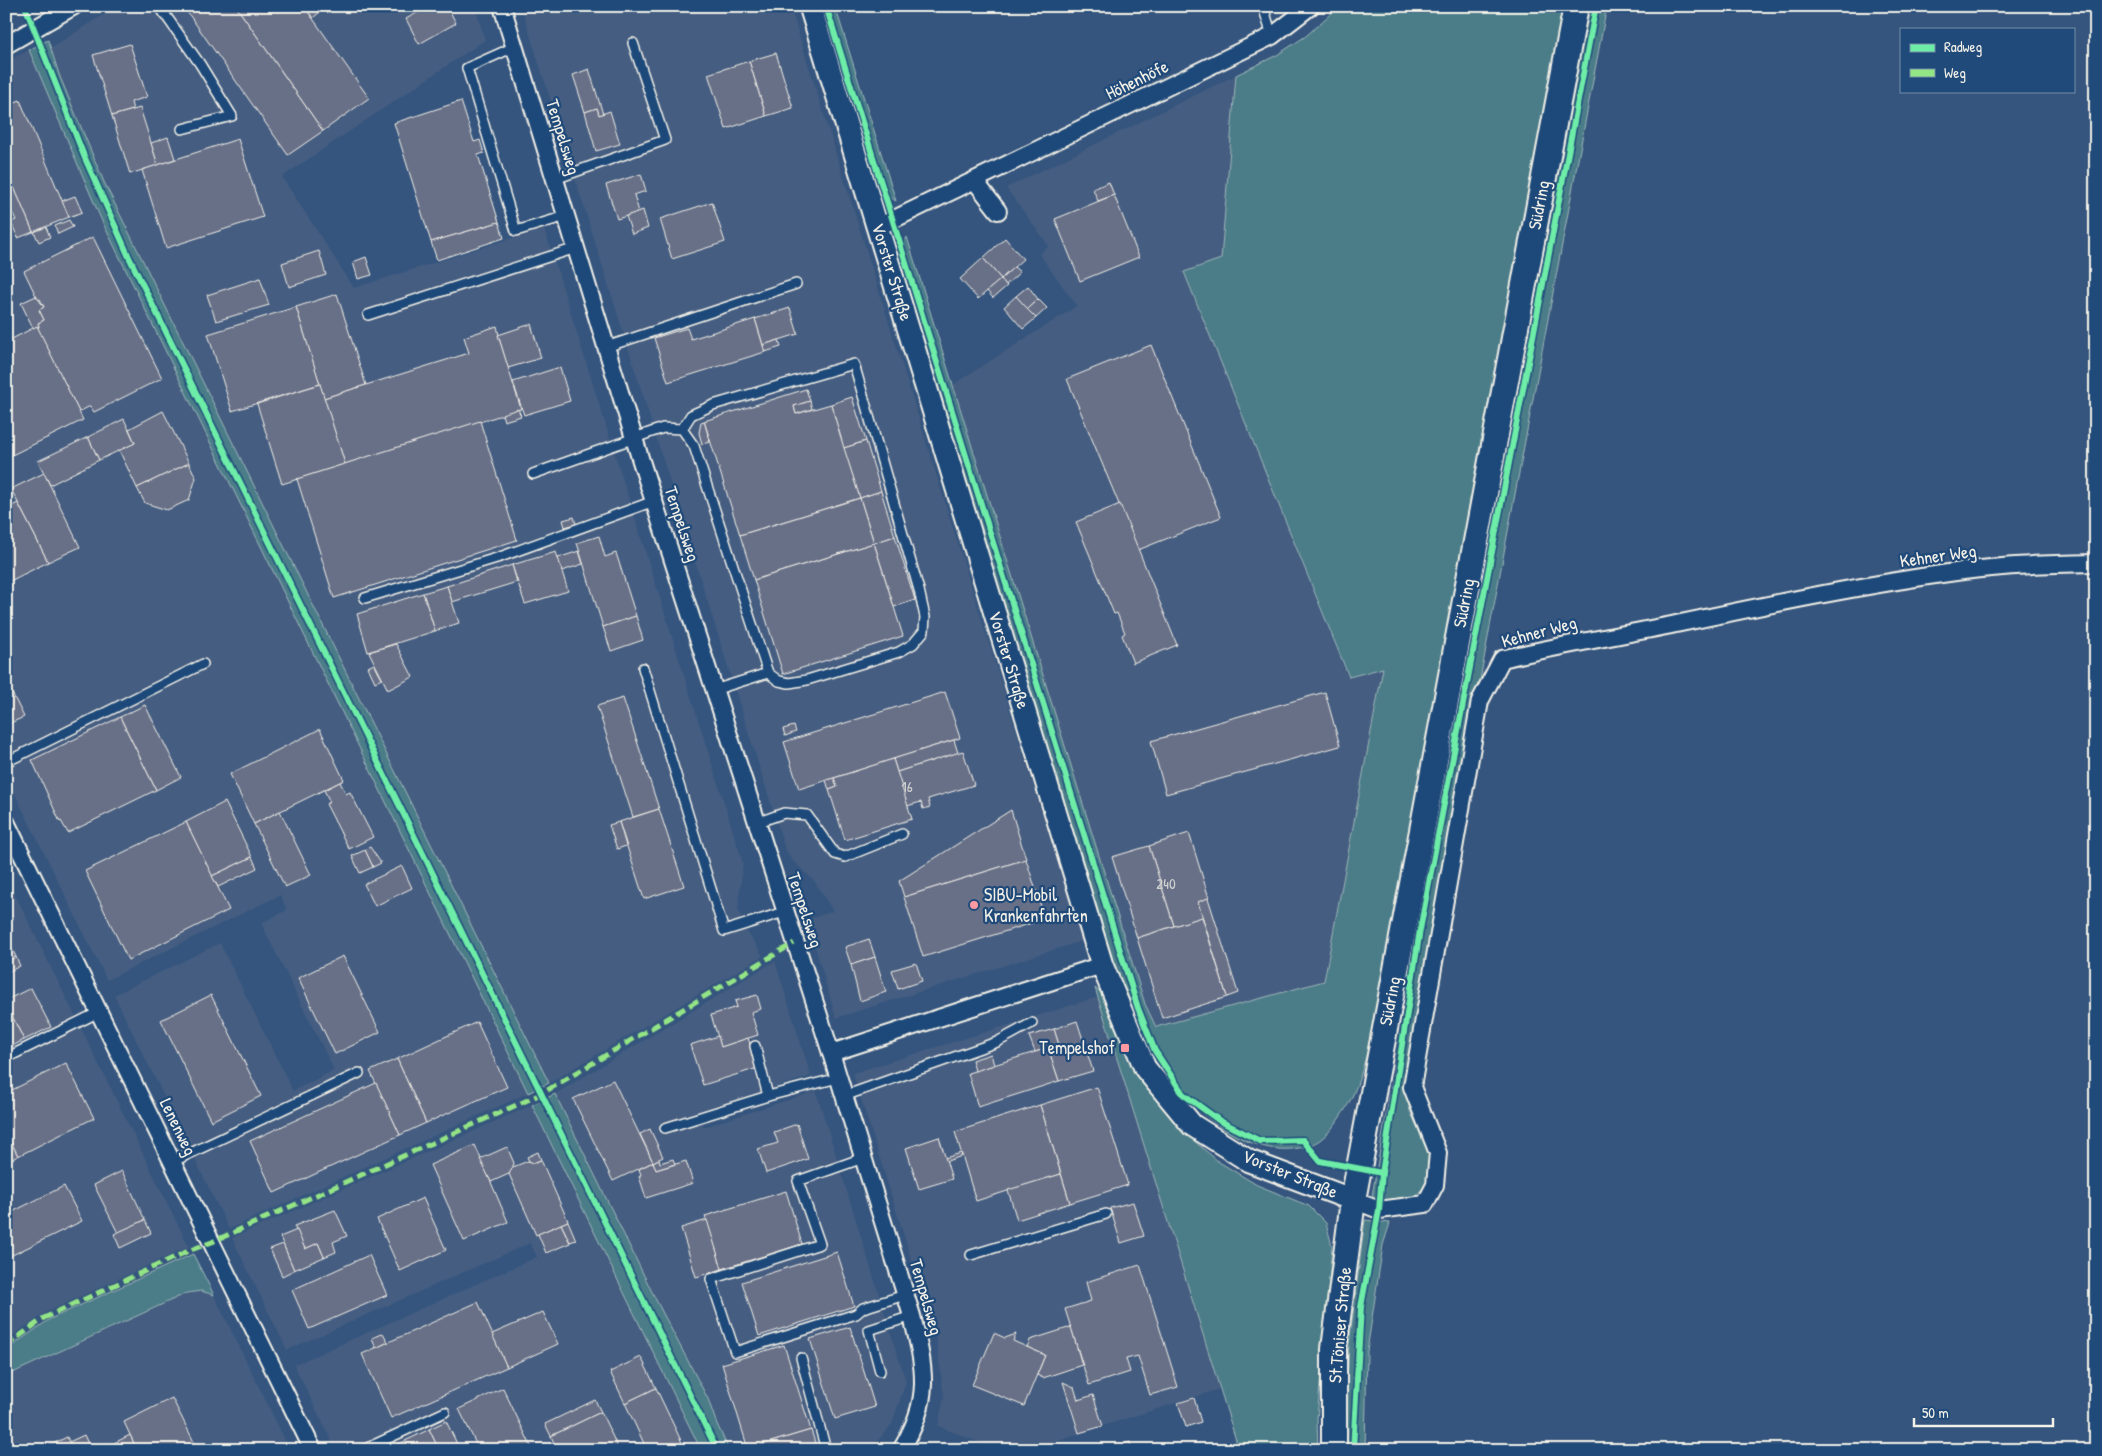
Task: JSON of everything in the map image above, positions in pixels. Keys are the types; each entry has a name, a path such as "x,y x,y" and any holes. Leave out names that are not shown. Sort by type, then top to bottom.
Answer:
{"main road":[{"name":"Südring","path":"1353,1200 1576,6"},
{"name":"St.Töniser Straße","path":"1334,1450 1334,1349 1353,1200"}],"street":[{"path":"6,45 74,6"},
{"name":"Tempelsweg","path":"502,6 634,439 844,1096 912,1316 922,1360 924,1385 919,1411 909,1437 901,1450"},
{"name":"Vorster Straße","path":"810,6 1102,965 1145,1068 1192,1125 1249,1161 1353,1200"},
{"name":"Höhenhöfe","path":"878,227 1272,36 1310,6"},
{"path":"975,181 998,211"},
{"name":"Kehner Weg","path":"1353,1200 1379,1210 1425,1204 1435,1185 1438,1154 1412,1087 1480,702 1502,659 1553,647 1653,629 1809,596 1945,574 2018,566 2096,562"},
{"name":"Lenenweg","path":"6,822 313,1450"},
{"path":"830,1053 1102,965"}],"lane":[{"path":"159,6 200,64 232,116 182,129"},
{"path":"1263,6 1272,36"},
{"path":"555,179 665,140 633,43"},
{"path":"514,47 467,68 516,231 566,216"},
{"path":"368,315 576,248"},
{"path":"606,347 796,284"},
{"path":"854,364 919,590 925,617 924,631 913,644 899,652 807,680 784,682 779,681 768,673 694,446 682,429 691,416 713,405 854,364"},
{"path":"533,474 664,428 682,429"},
{"path":"365,598 500,557 654,501"},
{"path":"6,762 202,664"},
{"path":"643,668 724,931 784,912"},
{"path":"714,690 768,673"},
{"path":"756,823 784,814 807,815 835,854 845,857 902,834"},
{"path":"6,1058 99,1012"},
{"path":"844,1096 997,1042 1032,1023"},
{"path":"755,1046 768,1096"},
{"path":"172,1162 359,1073"},
{"path":"666,1128 768,1096 838,1078"},
{"path":"863,1158 798,1181 820,1244 711,1279 735,1352 856,1314 863,1308 905,1295"},
{"path":"971,1255 1106,1214"},
{"path":"880,1371 869,1330 912,1316"},
{"path":"800,1358 826,1450"},
{"path":"363,1450 445,1412"}],"shaded area":[{"path":"117,6 475,6 485,40 282,177 354,288 544,228 743,863 738,908 743,925 763,956 549,1083 104,182 60,77 51,48"},
{"path":"521,6 790,6 1082,941 836,1018 807,920 833,911 814,881 792,860 785,849"},
{"path":"29,50 101,219 528,1093 229,1229 114,995 220,943 293,1091 334,1070 261,923 287,910 280,895 107,980 6,776 6,62"},
{"path":"1236,75 1221,260 1184,272 1348,677 1383,668 1324,981 1156,1028 1145,1004 952,385 1077,306 1039,254 1049,246 1006,188"},
{"path":"6,876 190,1246 47,1312 6,1340"},
{"path":"775,961 811,1076 699,1111 704,1127 816,1091 906,1382 892,1424 870,1450 729,1450 708,1399 656,1300 555,1094"},
{"path":"1098,997 1220,1389 1027,1450 998,1450 938,1426 944,1397 936,1338 853,1073"},
{"path":"532,1105 701,1450 336,1450 294,1365 537,1257 530,1243 287,1350 232,1238"},
{"path":"201,1291 214,1295 290,1450 6,1450 6,1376 187,1293"}],"green space":[{"path":"821,6 835,6 896,201 879,191"},
{"path":"1339,6 1566,6 1368,1050 1354,1092 1332,1129 1313,1144 1288,1149 1263,1146 1239,1137 1215,1123 1192,1105 1173,1084 1156,1063 1140,1034 1113,966 898,255 907,237 1145,1004 1156,1027 1324,981 1383,668 1349,677 1184,272 1221,259 1236,75 1277,55 1306,36"},
{"path":"1586,6 1607,6 1440,892 1405,1089 1410,1111 1431,1157 1429,1182 1422,1190 1409,1199 1404,1201 1390,1200 1372,1196 1466,655"},
{"path":"48,40 60,77 104,182 549,1083 528,1093 101,219 29,50"},
{"path":"1095,988 1103,994 1127,1054 1160,1104 1187,1135 1219,1162 1257,1185 1309,1206 1326,1223 1332,1246 1317,1420 1318,1450 1239,1450"},
{"path":"555,1094 656,1300 708,1399 729,1450 701,1450 532,1105"},
{"path":"1365,1220 1390,1223 1383,1245 1367,1351 1365,1450 1344,1450 1349,1344"},
{"path":"193,1254 214,1295 201,1291 187,1293 6,1376 6,1350 50,1319"}],"building":[{"path":"183,6 236,6 323,131 288,155"},
{"path":"236,6 304,6 369,98 323,131"},
{"path":"304,6 318,6 321,11 313,18"},
{"path":"429,6 447,6 456,23 419,44 406,19"},
{"path":"130,44 147,97 131,102 133,110 112,116 93,55"},
{"path":"776,53 793,108 766,116 749,61"},
{"path":"749,61 766,116 726,129 708,74"},
{"path":"589,69 603,114 599,115 597,108 585,112 573,75"},
{"path":"20,100 69,217 33,232 6,169 6,106"},
{"path":"461,101 474,142 480,140 484,153 478,155 499,222 431,242 394,123"},
{"path":"140,108 158,165 130,174 112,116"},
{"path":"597,108 599,115 610,111 620,144 596,151 585,112"},
{"path":"168,137 175,159 158,165 151,143"},
{"path":"238,139 263,217 166,248 142,170"},
{"path":"8,173 33,232 18,238 11,222 16,220 6,199 6,174"},
{"path":"641,174 646,191 634,195 639,212 617,219 606,185"},
{"path":"1109,182 1114,195 1098,201 1093,189"},
{"path":"1114,195 1139,257 1080,281 1055,219"},
{"path":"75,196 82,212 69,217 62,201"},
{"path":"712,202 725,242 672,259 660,219"},
{"path":"643,210 648,228 632,234 626,216"},
{"path":"69,220 73,227 58,234 55,226"},
{"path":"499,222 504,238 437,260 431,242"},
{"path":"46,227 50,237 39,242 34,232"},
{"path":"93,237 162,378 94,412 90,406 79,412 37,327 39,327 38,323 44,320 39,310 44,307 40,299 38,300 24,271"},
{"path":"1005,238 1023,259 1001,279 983,258"},
{"path":"319,251 326,275 289,287 282,263"},
{"path":"366,257 372,275 358,279 353,262"},
{"path":"983,258 1001,279 978,299 960,279"},
{"path":"1014,267 1020,272 1006,285 1001,279"},
{"path":"260,278 269,305 216,321 207,295"},
{"path":"1001,279 1007,286 993,298 987,291"},
{"path":"1028,286 1038,299 1027,309 1016,296"},
{"path":"337,294 366,385 324,398 296,307"},
{"path":"36,296 44,307 39,310 44,320 38,323 39,327 33,328 21,303"},
{"path":"1016,296 1036,318 1023,329 1004,307"},
{"path":"1038,299 1047,308 1036,318 1027,309"},
{"path":"296,307 320,384 232,411 208,334"},
{"path":"790,308 798,334 763,345 755,319"},
{"path":"755,319 765,352 668,382 654,338 687,328 691,339"},
{"path":"531,324 541,358 508,368 498,335"},
{"path":"37,326 83,420 6,458 6,342"},
{"path":"497,326 498,335 521,409 345,464 324,398 469,353 464,337"},
{"path":"779,340 781,347 765,352 763,345"},
{"path":"1151,345 1221,517 1138,550 1067,379"},
{"path":"560,367 570,401 524,415 513,382"},
{"path":"320,384 345,464 282,484 257,404"},
{"path":"806,389 810,401 794,406 796,414 831,404 860,498 740,535 704,421"},
{"path":"852,397 866,441 844,448 831,404"},
{"path":"810,401 812,409 796,414 794,406"},
{"path":"518,409 521,416 504,421 502,414"},
{"path":"163,411 189,463 137,488 119,450 135,443 129,429"},
{"path":"124,419 135,443 99,460 88,437"},
{"path":"480,421 517,540 334,598 297,479"},
{"path":"704,421 710,442 702,444 699,433 701,422"},
{"path":"88,437 99,460 50,485 38,461"},
{"path":"866,441 881,491 860,498 844,448"},
{"path":"189,463 196,478 189,500 167,510 145,503 137,488"},
{"path":"44,473 80,547 48,562 11,489"},
{"path":"881,491 895,536 874,543 860,498"},
{"path":"860,498 874,543 754,580 740,535"},
{"path":"18,503 48,562 6,583 6,509"},
{"path":"1120,504 1177,645 1133,663 1122,635 1125,633 1117,613 1114,614 1076,522"},
{"path":"574,517 576,524 565,527 563,520"},
{"path":"599,536 605,557 616,553 636,616 603,627 577,543"},
{"path":"895,536 915,600 894,607 874,543"},
{"path":"874,543 903,636 783,674 754,580"},
{"path":"579,551 583,564 562,571 558,558"},
{"path":"556,552 568,591 525,604 512,565"},
{"path":"512,565 517,582 452,602 447,586"},
{"path":"447,586 459,623 435,631 423,593"},
{"path":"423,593 435,631 368,652 357,614"},
{"path":"636,616 643,640 611,651 603,627"},
{"path":"396,644 413,677 388,690 369,652"},
{"path":"374,664 382,679 375,682 368,667"},
{"path":"6,681 24,717 6,725"},
{"path":"945,692 960,738 799,789 784,742"},
{"path":"1325,692 1340,746 1166,794 1151,741"},
{"path":"623,698 659,809 633,817 597,706"},
{"path":"145,705 181,777 156,790 120,717"},
{"path":"120,717 156,790 68,833 60,822 32,760"},
{"path":"794,726 796,732 785,736 783,729"},
{"path":"320,729 344,780 254,824 230,774"},
{"path":"954,740 958,753 897,772 893,759"},
{"path":"963,751 974,785 928,799 930,807 923,809 921,802 907,806 897,772"},
{"path":"893,759 912,819 845,840 829,790 837,787 834,778"},
{"path":"834,778 837,787 829,790 826,780"},
{"path":"340,782 346,794 350,792 373,837 349,849 326,804 330,802 324,790"},
{"path":"225,802 252,857 212,876 186,822"},
{"path":"659,809 684,886 644,899 619,822"},
{"path":"1011,810 1026,859 904,897 899,881"},
{"path":"280,811 311,875 285,887 254,824"},
{"path":"186,822 229,910 128,960 85,871"},
{"path":"619,822 626,846 617,849 609,825"},
{"path":"1189,833 1209,898 1198,902 1203,917 1174,926 1149,846"},
{"path":"1149,846 1174,926 1137,938 1112,857"},
{"path":"370,847 381,863 373,867 365,850"},
{"path":"365,850 373,867 360,873 352,856"},
{"path":"252,857 257,868 218,887 212,876"},
{"path":"1026,859 1045,919 923,957 904,897"},
{"path":"402,866 412,888 375,906 364,884"},
{"path":"1208,898 1238,993 1227,997 1198,902"},
{"path":"1202,917 1227,997 1162,1018 1137,938"},
{"path":"869,939 875,957 851,965 845,947"},
{"path":"8,940 16,957 6,962 6,941"},
{"path":"343,956 380,1032 335,1054 298,978"},
{"path":"16,957 20,966 6,973 6,962"},
{"path":"875,957 886,992 860,1001 851,965"},
{"path":"916,963 922,981 898,989 892,970"},
{"path":"31,988 51,1027 24,1040 6,1004 6,1000"},
{"path":"211,995 261,1096 211,1121 161,1020"},
{"path":"757,995 761,1009 751,1012 758,1035 721,1047 711,1015 737,1007 735,1001"},
{"path":"6,1004 24,1040 6,1049"},
{"path":"1077,1021 1093,1071 1059,1081 1048,1048 1059,1045 1054,1029"},
{"path":"477,1022 507,1087 426,1123 397,1059"},
{"path":"1054,1029 1059,1045 1035,1052 1029,1036"},
{"path":"718,1036 721,1047 748,1038 758,1068 703,1085 690,1045"},
{"path":"1048,1048 1059,1081 978,1107 968,1073"},
{"path":"991,1054 994,1065 975,1071 972,1060"},
{"path":"397,1059 426,1123 400,1135 370,1071"},
{"path":"66,1063 94,1118 18,1156 6,1132 6,1093"},
{"path":"613,1080 653,1162 613,1181 573,1099"},
{"path":"376,1083 400,1135 274,1193 250,1141"},
{"path":"1097,1087 1128,1185 1070,1203 1040,1105"},
{"path":"1040,1105 1061,1174 976,1201 955,1132"},
{"path":"797,1124 808,1159 766,1173 758,1149 778,1143 774,1132"},
{"path":"650,1129 663,1157 653,1162 640,1134"},
{"path":"6,1132 18,1156 6,1162"},
{"path":"939,1137 952,1179 919,1189 906,1148"},
{"path":"475,1145 508,1222 464,1241 430,1165"},
{"path":"507,1147 514,1163 511,1173 491,1182 480,1159"},
{"path":"538,1152 541,1160 533,1163 529,1161 527,1157"},
{"path":"961,1153 962,1156 947,1161 945,1158"},
{"path":"659,1159 660,1163 673,1159 675,1164 656,1170 653,1162"},
{"path":"541,1160 568,1221 536,1235 509,1174 513,1167 528,1161 533,1163"},
{"path":"686,1161 693,1183 646,1198 639,1176 641,1175 639,1169 653,1162 656,1170"},
{"path":"122,1171 145,1220 118,1233 94,1185"},
{"path":"1061,1174 1070,1203 1017,1220 1008,1190"},
{"path":"64,1186 82,1221 6,1258 6,1215"},
{"path":"786,1191 802,1244 722,1269 705,1216"},
{"path":"423,1198 446,1250 400,1271 377,1219"},
{"path":"1133,1202 1144,1236 1121,1243 1110,1208"},
{"path":"335,1210 347,1236 333,1242 336,1252 324,1257 318,1243 305,1249 294,1226"},
{"path":"145,1220 151,1233 120,1248 114,1234"},
{"path":"707,1220 722,1269 696,1277 681,1228"},
{"path":"568,1221 576,1240 570,1242 561,1224"},
{"path":"561,1224 570,1243 546,1253 538,1234"},
{"path":"297,1230 305,1249 318,1243 324,1257 294,1270 280,1237"},
{"path":"283,1244 294,1270 282,1276 270,1249"},
{"path":"837,1252 854,1306 759,1336 742,1282"},
{"path":"369,1255 387,1295 309,1329 292,1290"},
{"path":"1140,1265 1178,1387 1150,1395 1138,1356 1126,1359 1130,1372 1089,1385 1065,1309 1091,1301 1086,1282"},
{"path":"478,1302 507,1367 391,1418 362,1354"},
{"path":"543,1312 558,1344 507,1367 492,1334"},
{"path":"850,1327 875,1407 835,1419 810,1339"},
{"path":"1071,1327 1082,1365 1043,1378 1037,1375 1045,1355 1027,1347 1030,1340"},
{"path":"383,1333 388,1342 376,1348 372,1338"},
{"path":"994,1333 1005,1338 1016,1334 1013,1341 1045,1355 1024,1406 972,1385"},
{"path":"784,1345 811,1430 748,1449 722,1364"},
{"path":"641,1357 656,1388 625,1403 610,1372"},
{"path":"1063,1382 1074,1387 1078,1400 1093,1395 1103,1426 1079,1433"},
{"path":"503,1388 533,1450 479,1450 459,1409"},
{"path":"656,1388 684,1450 647,1450 625,1403"},
{"path":"172,1398 195,1444 183,1450 137,1450 124,1422"},
{"path":"1194,1398 1201,1422 1186,1427 1178,1403"},
{"path":"595,1400 601,1412 551,1436 545,1424"},
{"path":"601,1412 619,1450 557,1450 551,1436"},
{"path":"446,1421 460,1450 439,1450 429,1429"},
{"path":"428,1430 439,1450 386,1450"},
{"path":"811,1430 817,1449 748,1449"},
{"path":"84,1435 91,1450 73,1450 69,1442"},
{"path":"130,1435 137,1450 100,1450"},
{"path":"67,1437 73,1450 40,1450"},
{"path":"1130,1442 1132,1450 1106,1450"}],"marked path":[{"path":"6,1346 44,1318 188,1251 212,1242 541,1094 794,943"}],"cycle path":[{"path":"25,6 84,156 129,257 717,1450"},
{"path":"826,6 1138,1008 1155,1051 1183,1094 1220,1121 1260,1141 1303,1140 1320,1161 1382,1173"},
{"path":"1353,1450 1361,1307 1379,1210 1382,1173 1420,930 1596,6"}],"place":[{"name":"SIBU-Mobil Krankenfahrten","path":"974,905"},
{"name":"Tempelshof","path":"1125,1048"}]}
